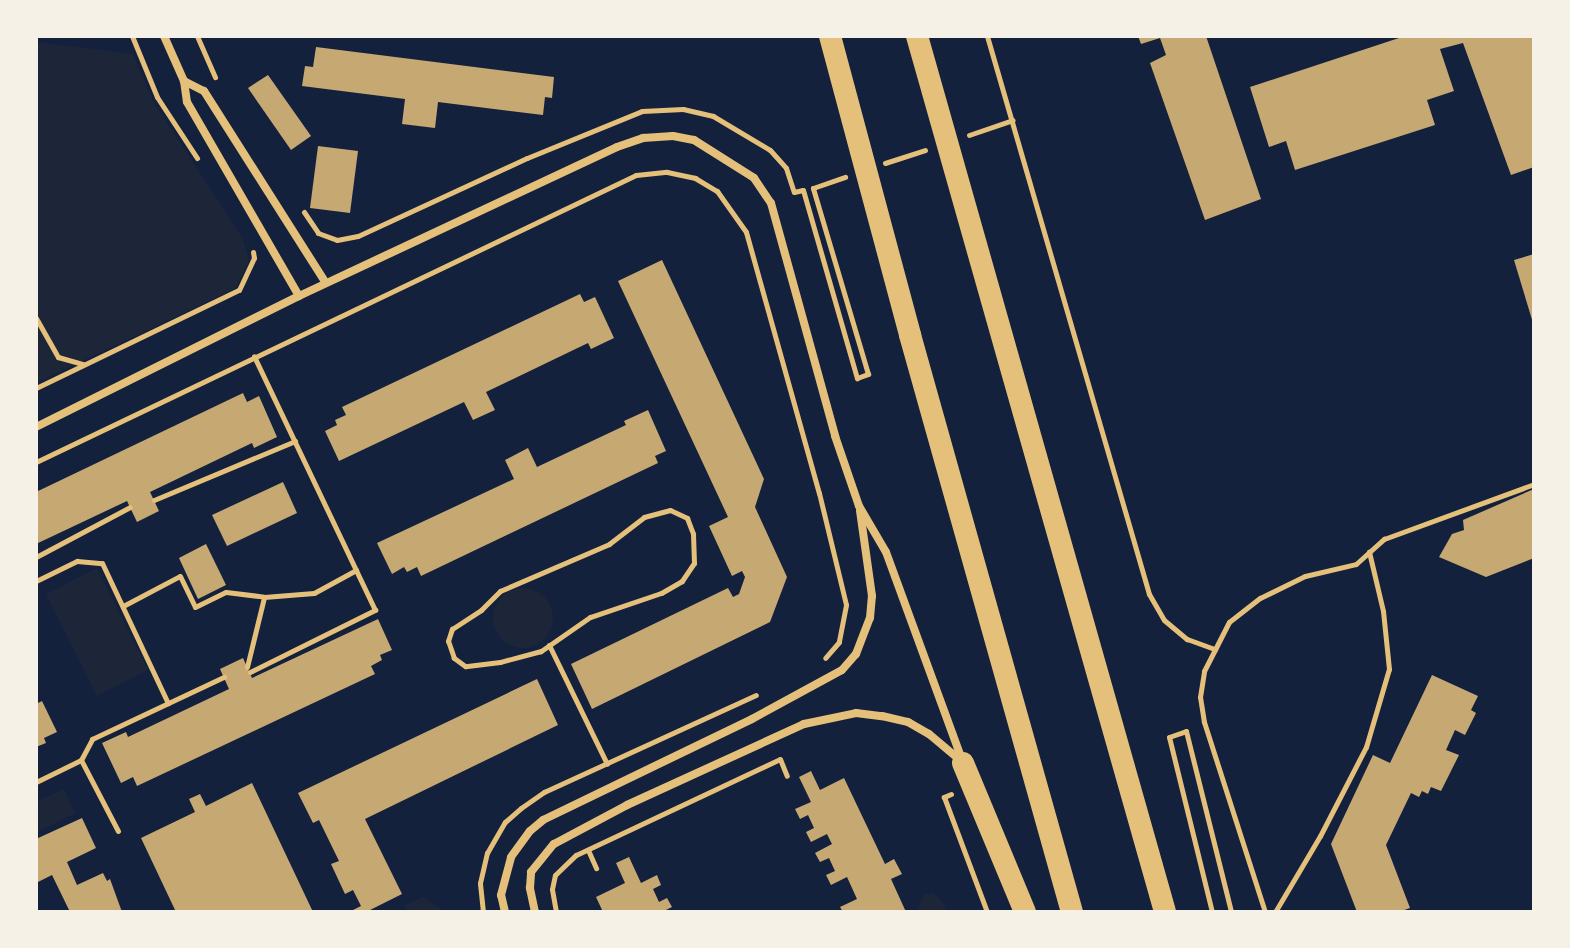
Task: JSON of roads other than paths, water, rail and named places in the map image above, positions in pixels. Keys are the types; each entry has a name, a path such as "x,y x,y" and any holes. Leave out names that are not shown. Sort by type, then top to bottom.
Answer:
{"highway":[{"path":"830,36 910,335 1072,912"},
{"path":"917,36 1165,912"},
{"path":"963,763 1025,912"}],"street":[{"path":"164,36 184,81 187,102 299,296"},
{"path":"184,81 204,91 326,283"},
{"path":"36,427 299,296 617,147 643,138 673,136 694,140 754,178 771,203 835,436 859,506 872,596 864,637 842,670 764,713 543,820 524,837 511,857 501,895 505,912"},
{"path":"859,506 886,552 963,763"},
{"path":"535,912 530,888 531,872 554,844 627,805 804,724 846,714 882,716 908,722 929,734 963,763"}]}
